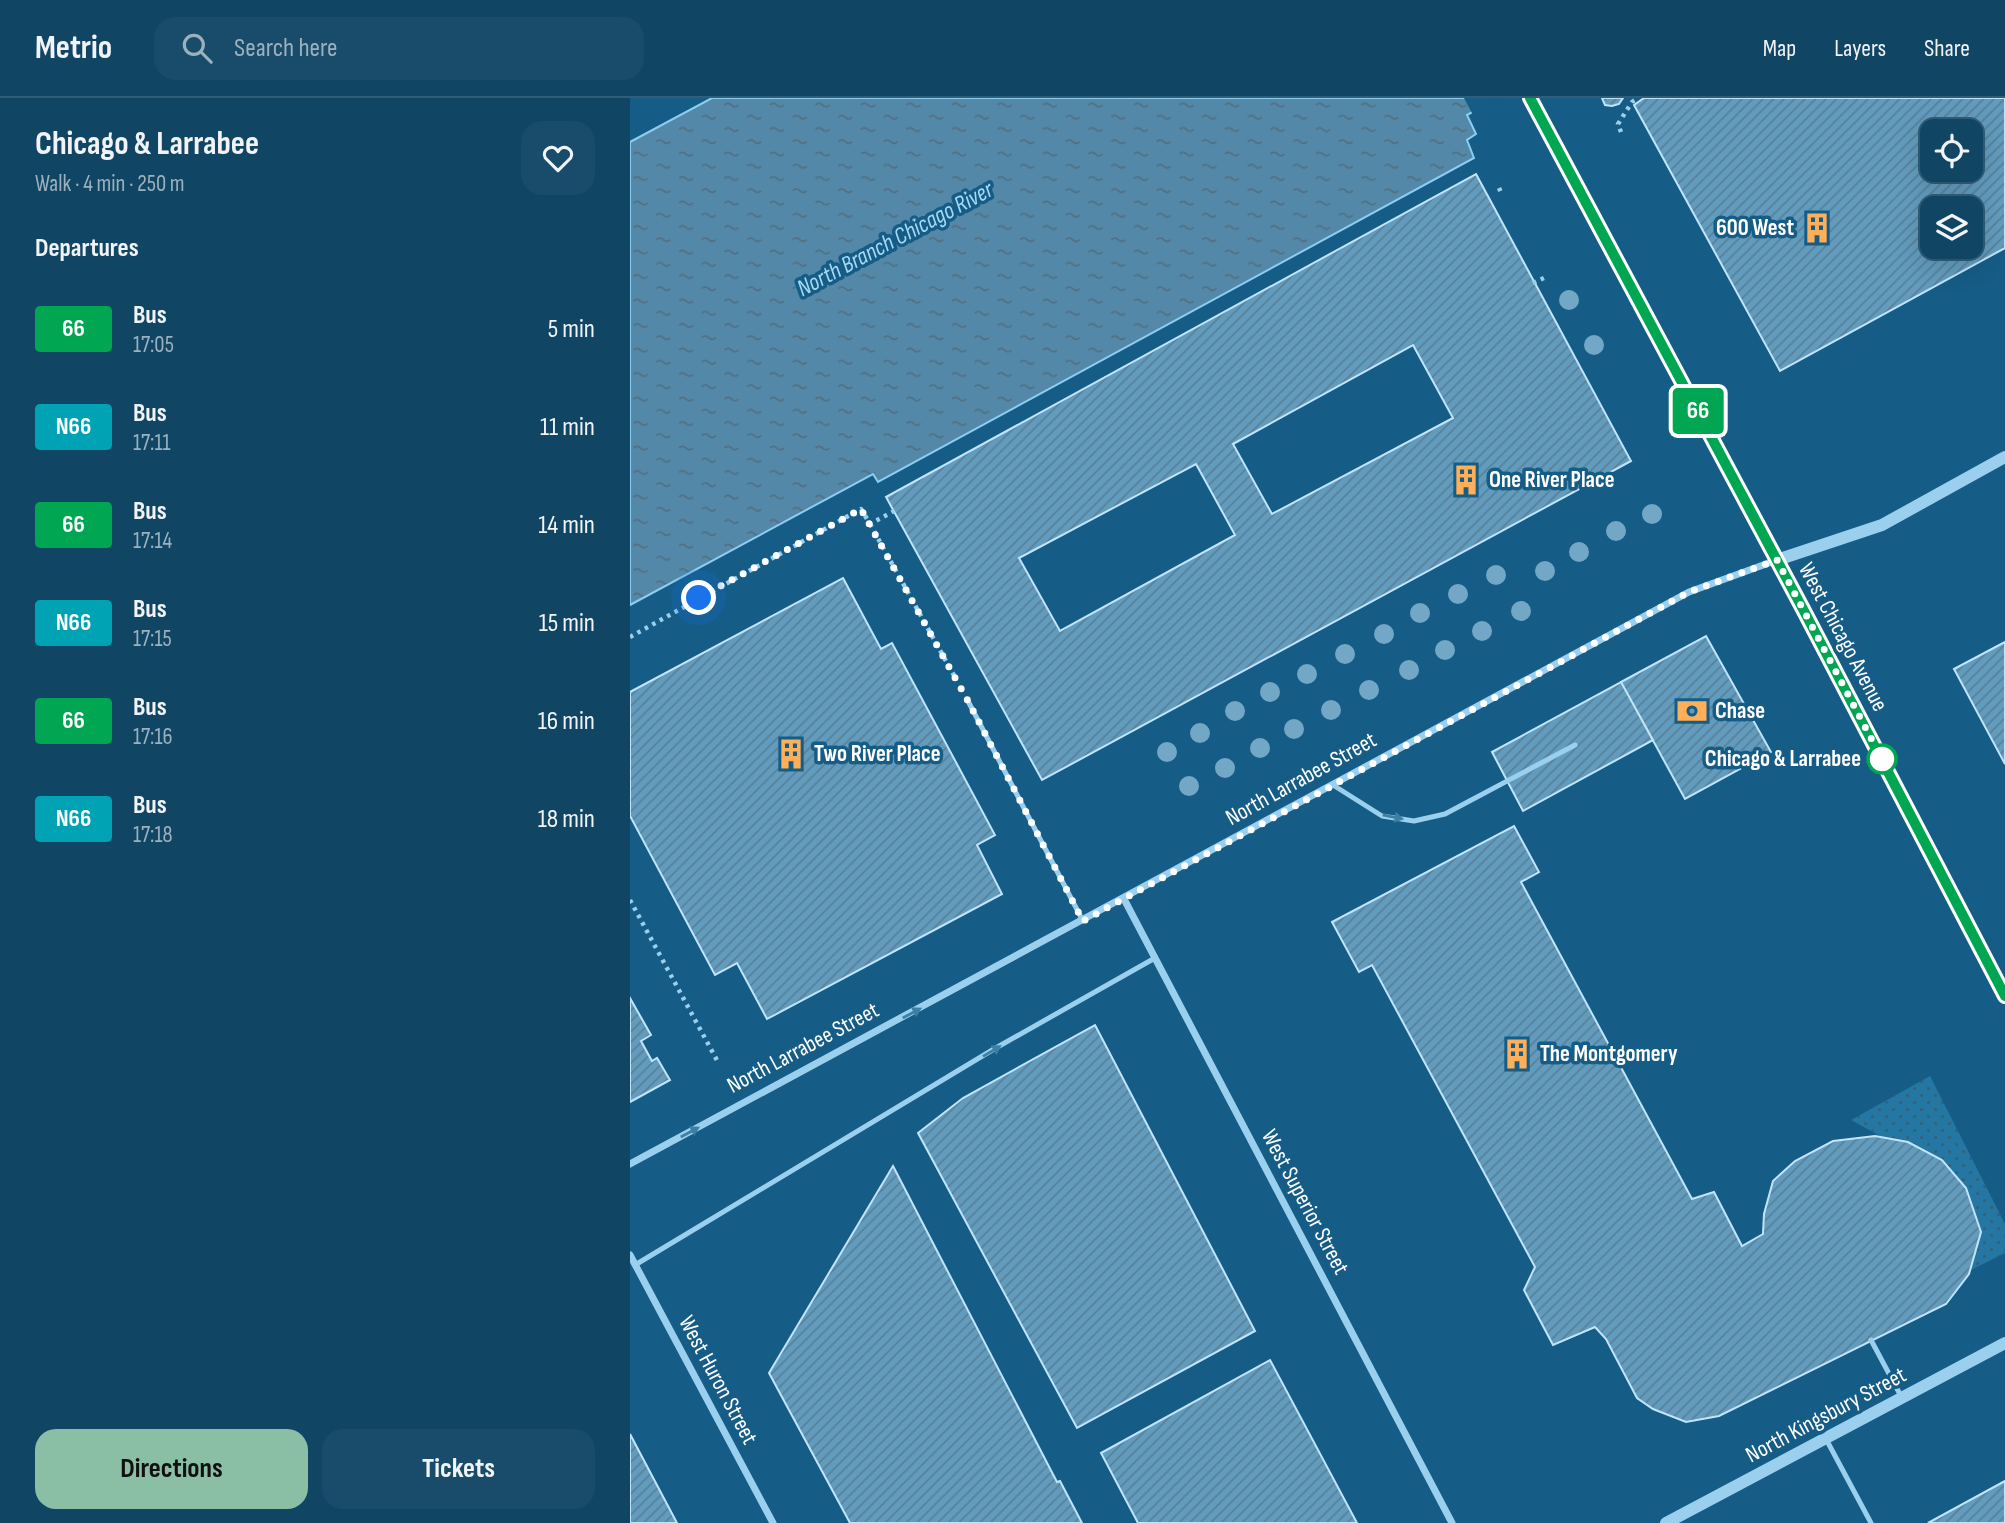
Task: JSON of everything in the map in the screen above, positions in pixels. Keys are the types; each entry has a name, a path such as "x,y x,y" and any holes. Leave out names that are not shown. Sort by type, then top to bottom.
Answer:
{"main road":[{"name":"West Chicago Avenue","path":"1777,560 2005,996"}],"street":[{"name":"North Larrabee Street","path":"630,1164 1689,592 1882,525 2005,457"},
{"name":"West Superior Street","path":"1124,899 1452,1523"},
{"name":"West Huron Street","path":"630,1255 773,1523"},
{"name":"North Kingsbury Street","path":"1667,1523 2005,1343"}],"lane":[{"path":"968,701 1083,921"},
{"path":"1333,785 1382,816 1414,821 1444,814 1576,745"},
{"path":"635,1265 913,1098 1155,958"},
{"path":"1871,1340 1902,1398"},
{"path":"1826,1439 1871,1523"}],"path":[{"path":"1621,132 1618,124 1632,102 1639,98"},
{"path":"1499,188 1502,195"},
{"path":"1533,284 1546,277"},
{"path":"630,637 861,509 968,701"},
{"path":"870,524 894,512"},
{"path":"630,900 719,1064"}],"shaded area":[{"path":"1930,1076 2005,1224 2005,1253 1943,1284 1910,1162 1880,1136 1851,1120"}],"water":[{"name":"North Branch Chicago River","path":"712,98 1498,98 1467,115 1476,134 1467,140 1474,158 878,482 873,474 630,605 630,142"}],"pier":[{"path":"1464,98 1502,98 1473,115"}],"building":[{"path":"1602,98 1623,98 1619,104 1612,106 1605,105"},
{"name":"600 West","path":"1644,98 2005,98 2005,248 1780,371 1634,105"},
{"name":"One River Place","path":"1476,174 1631,461 1042,780 886,497","holes":["1413,345 1453,418 1272,514 1233,444","1196,464 1235,535 1060,631 1019,558"]},
{"name":"Two River Place","path":"843,578 881,649 892,643 995,835 977,845 1002,894 767,1019 737,963 715,975 630,816 630,692"},
{"name":"Chase","path":"1706,636 1771,752 1685,799 1621,682"},
{"path":"2005,642 2005,764 1954,669"},
{"path":"1621,682 1653,740 1523,811 1492,752"},
{"name":"The Montgomery","path":"1514,826 1539,872 1521,882 1692,1199 1714,1192 1742,1246 1763,1234 1764,1214 1773,1181 1795,1161 1833,1141 1875,1136 1908,1142 1942,1160 1966,1188 1981,1232 1969,1274 1946,1304 1719,1416 1686,1422 1653,1409 1637,1398 1606,1339 1595,1327 1553,1345 1524,1290 1535,1267 1372,965 1359,972 1332,922"},
{"path":"630,998 651,1035 641,1041 652,1061 657,1058 670,1080 630,1102"},
{"path":"1095,1025 1255,1331 1077,1428 918,1133 963,1098"},
{"path":"893,1166 1057,1482 1060,1481 1082,1523 850,1523 769,1373"},
{"path":"1270,1360 1357,1523 1138,1523 1101,1453"},
{"path":"630,1434 677,1523 630,1523"},
{"path":"2005,1481 2005,1523 1928,1523"}],"bus line":[{"name":"66","path":"1530,98 1804,611 2005,996"}],"place":[{"name":"600 West","path":"1817,228"},
{"name":"One River Place","path":"1466,480"},
{"name":"Chase","path":"1692,711"},
{"name":"Two River Place","path":"791,754"},
{"name":"Chicago & Larrabee","path":"1882,759"},
{"name":"The Montgomery","path":"1517,1054"}],"route":[{"path":"699,598 861,509 968,701 1083,921 1689,592 1777,560 1882,759"}]}
